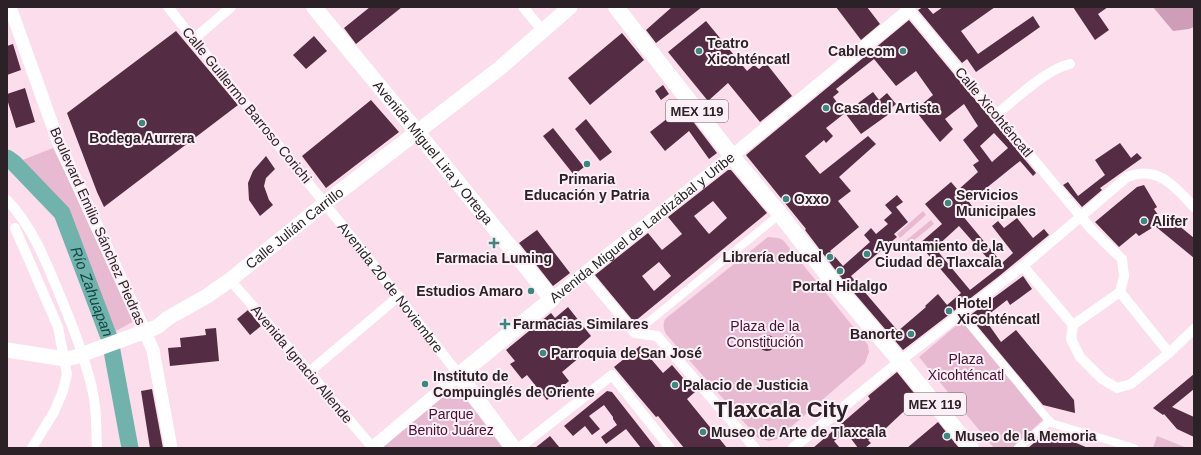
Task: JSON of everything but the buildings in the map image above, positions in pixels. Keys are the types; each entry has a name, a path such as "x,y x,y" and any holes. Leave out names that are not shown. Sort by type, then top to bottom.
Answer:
{"main road":[{"name":"Avenida Miguel Lira y Ortega","path":"314,7 552,299"},
{"name":"Calle Julián Carrillo","path":"69,354 159,322 207,296 230,280 325,203 500,68 570,7"},
{"name":"MEX 119","path":"616,7 732,156 841,292 900,360 971,448"},
{"name":"Avenida Miguel de Lardizábal y Uribe","path":"459,375 552,299"},
{"path":"7,350 47,356 69,354"},
{"name":"Avenida 20 de Noviembre","path":"459,375 514,448"}],"street":[{"name":"Boulevard Emilio Sánchez Piedras","path":"10,7 58,141 153,350 171,448"},
{"name":"Calle Guillermo Barroso Corichi","path":"168,7 325,203"},
{"path":"194,39 232,7"},
{"path":"523,7 542,30"},
{"name":"Avenida Miguel de Lardizábal y Uribe","path":"552,299 732,156 910,8"},
{"name":"Calle Xicohténcatl","path":"910,8 1081,217 1092,230 1122,259 1124,276 1120,292"},
{"path":"997,114 1048,74 1070,64"},
{"path":"793,448 830,416 900,360 1023,266 1127,177 1137,173 1158,175 1194,207"},
{"path":"7,200 16,209 35,238 77,336 93,394 98,448"},
{"name":"Avenida 20 de Noviembre","path":"325,203 459,375"},
{"path":"635,333 780,214"},
{"path":"15,228 69,354 67,374 63,391 54,412 32,448"},
{"path":"1023,266 1073,325"},
{"path":"585,273 635,333 657,336 755,448"},
{"name":"Avenida Ignacio Allende","path":"230,280 271,326 308,373 372,448"},
{"path":"1169,352 1120,292 1073,325 1071,339 1080,358 1102,379 1117,388 1131,384 1169,352 1194,329"},
{"path":"308,373 398,296"},
{"path":"961,314 1051,423 1134,448"},
{"path":"519,448 612,374 670,448"},
{"name":"Avenida Miguel de Lardizábal y Uribe","path":"372,448 459,375"},
{"path":"1018,448 1050,421"}],"green space":[{"path":"53,148 138,319 114,332 84,251 55,200 20,161"},
{"path":"923,211 926,215 900,238 897,234"},
{"path":"931,220 934,224 907,246 904,242"},
{"name":"Plaza de la Constitución","path":"768,237 783,240 868,345 869,352 865,363 777,439 769,441 758,438 664,330 665,319"},
{"name":"Plaza Xicohténcatl","path":"964,319 1044,419 1012,448 994,448 919,357"},
{"name":"Parque Benito Juárez","path":"455,386 505,448 379,448"},
{"path":"1157,436 1187,448 1153,448"}],"shaded area":[{"path":"1153,7 1194,7 1194,27 1173,31"}],"waterway":[{"name":"Río Zahuapan","path":"7,158 14,163 62,213 110,340 130,448"}],"place":[{"name":"Teatro Xicohténcatl","path":"699,51"},
{"name":"Cablecom","path":"903,51"},
{"name":"Casa del Artista","path":"826,108"},
{"name":"Bodega Aurrera","path":"142,123"},
{"name":"Primaria Educación y Patria","path":"587,164"},
{"name":"Oxxo","path":"786,199"},
{"name":"Servicios Municipales","path":"948,203"},
{"name":"Alifer","path":"1144,221"},
{"name":"Farmacia Luming","path":"494,243"},
{"name":"Ayuntamiento de la Ciudad de Tlaxcala","path":"867,254"},
{"name":"Librería educal","path":"830,257"},
{"name":"Portal Hidalgo","path":"840,271"},
{"name":"Estudios Amaro","path":"531,291"},
{"name":"Hotel Xicohténcatl","path":"949,311"},
{"name":"Farmacias Similares","path":"505,324"},
{"name":"Banorte","path":"911,334"},
{"name":"Parroquia de San José","path":"543,353"},
{"name":"Instituto de Compuinglés de Oriente","path":"425,384"},
{"name":"Palacio de Justicia","path":"675,385"},
{"name":"Museo de Arte de Tlaxcala","path":"703,432"},
{"name":"Museo de la Memoria","path":"947,436"}],"district":[{"name":"Tlaxcala City","path":"781,409"}]}
